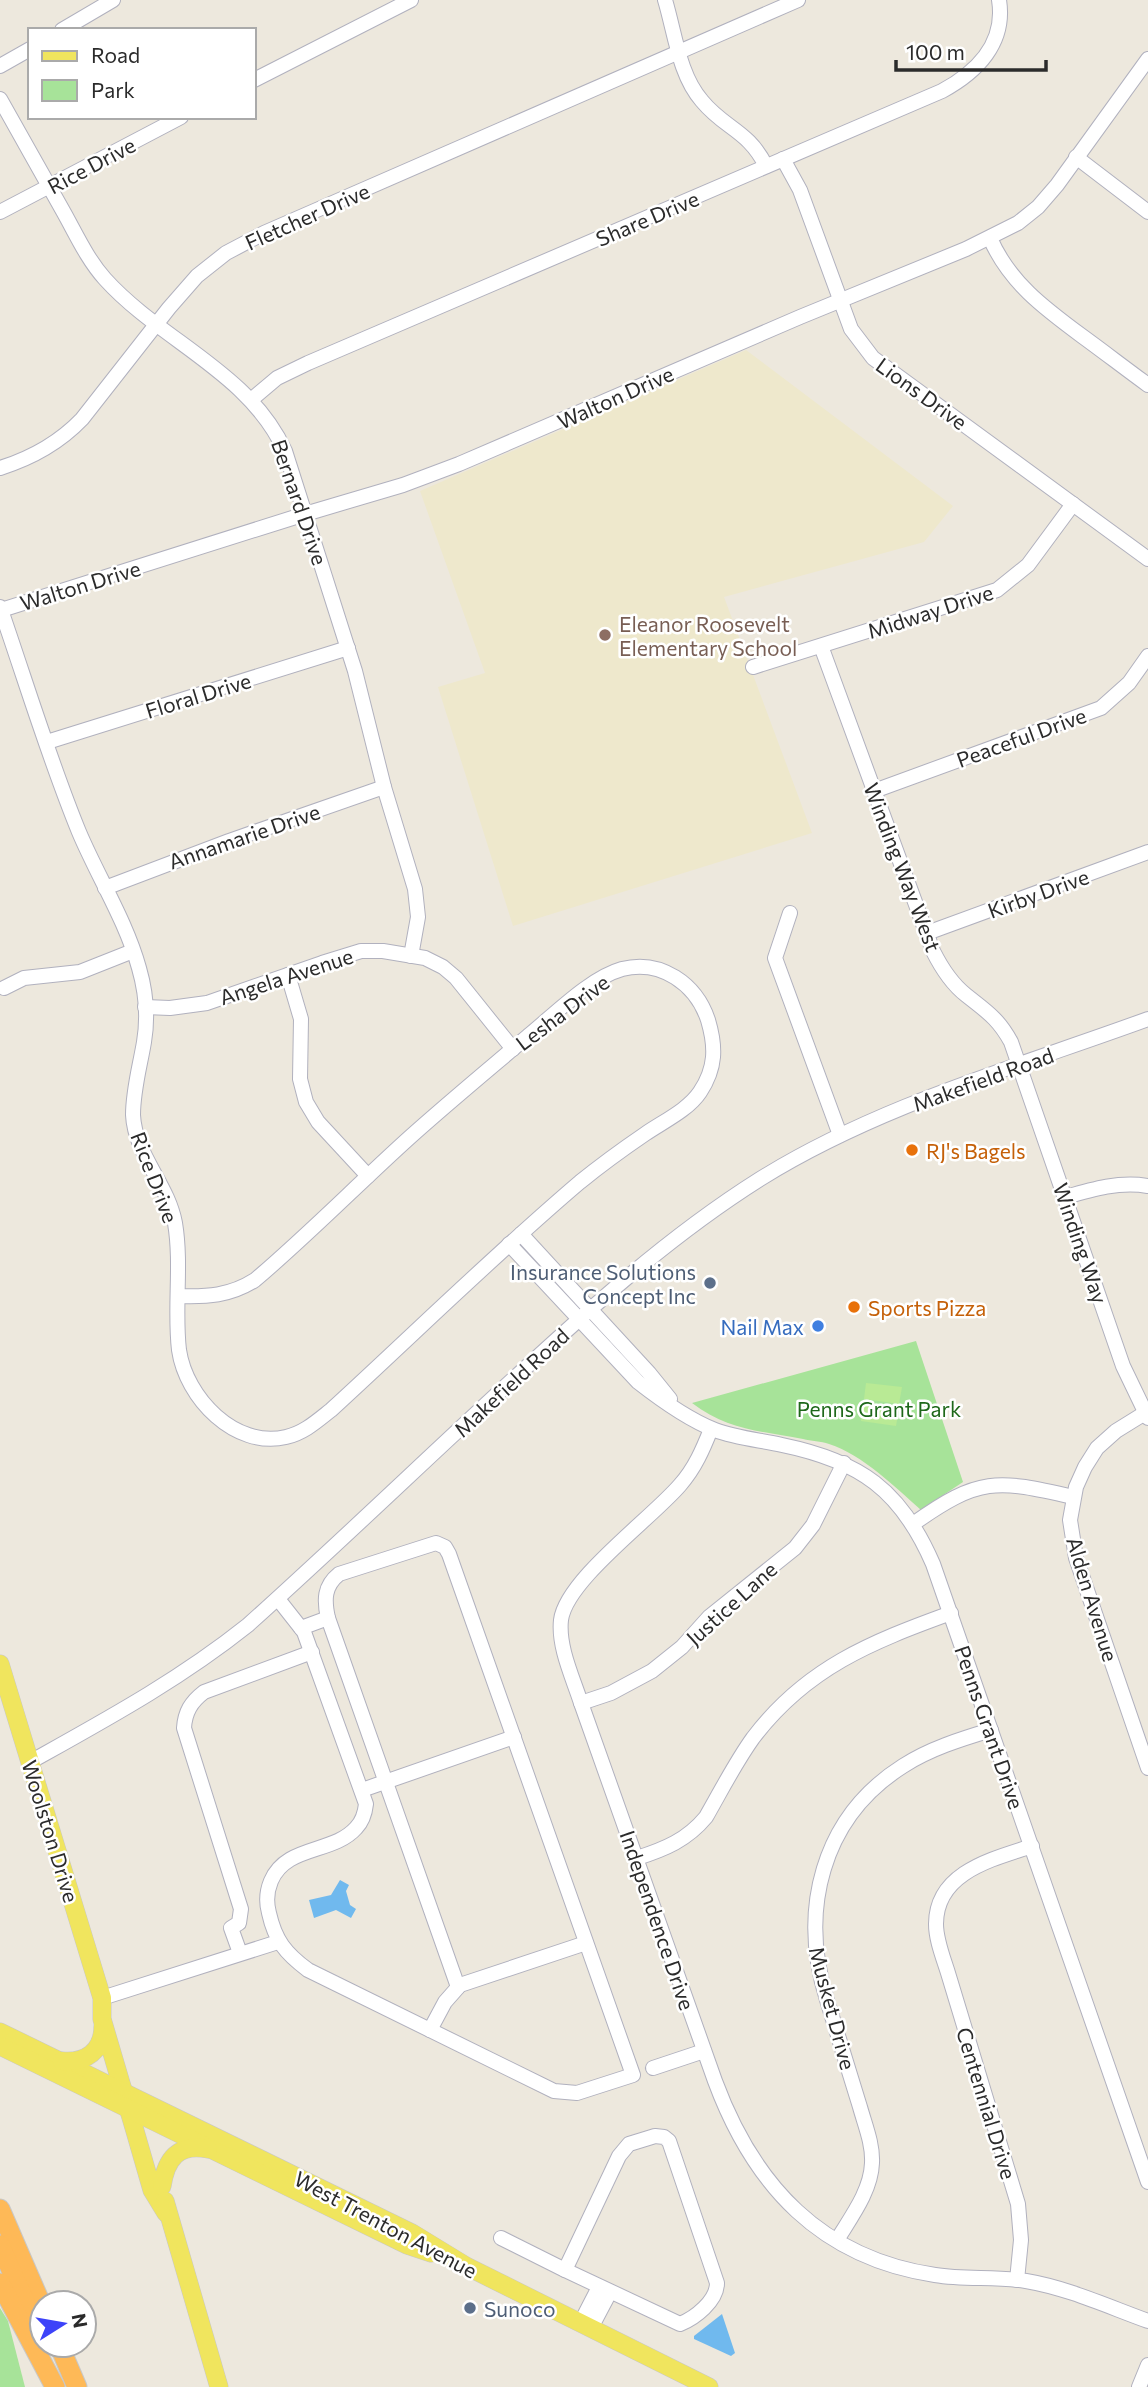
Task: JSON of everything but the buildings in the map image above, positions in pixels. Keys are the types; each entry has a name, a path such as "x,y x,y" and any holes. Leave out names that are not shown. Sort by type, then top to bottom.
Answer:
{"highway":[{"path":"0,2209 35,2289"},
{"path":"0,2245 28,2309"},
{"path":"0,2283 55,2387"},
{"path":"49,2359 61,2387"},
{"path":"65,2359 77,2387"}],"main road":[{"name":"Woolston Drive","path":"0,1664 102,1998 113,2016 133,2104"},
{"name":"Woolston Drive","path":"102,1998 102,2019 133,2104"},
{"path":"58,2060 78,2060 93,2054 102,2041 102,2019"},
{"path":"0,2032 58,2060 212,2150 407,2245 461,2264"},
{"path":"0,2046 133,2104 162,2186 166,2213 219,2387"},
{"path":"133,2104 152,2190 166,2213"},
{"name":"West Trenton Avenue","path":"133,2104 412,2233 461,2264 709,2387"},
{"path":"162,2186 167,2166 178,2153 194,2148 212,2150"}],"street":[{"path":"65,28 113,0"},
{"path":"256,79 411,0"},
{"path":"665,0 692,89 702,102 752,143 766,166"},
{"name":"Fletcher Drive","path":"0,468 43,451 69,433 185,289 226,253 798,0"},
{"name":"Share Drive","path":"251,400 277,378 308,363 918,102 965,78 980,63 992,44 1000,18 999,0"},
{"path":"0,66 28,50"},
{"name":"Walton Drive","path":"0,608 403,485 459,464 990,238 1018,223 1038,207 1148,59"},
{"name":"Bernard Drive","path":"0,99 96,268 127,300 227,378 251,400 277,433 348,648 417,905 411,956"},
{"name":"Rice Drive","path":"0,212 177,119"},
{"path":"1076,158 1148,212"},
{"name":"Lions Drive","path":"783,159 800,190 851,329 873,358 1148,559"},
{"path":"990,238 1000,259 1023,289 1046,310 1148,385"},
{"name":"Midway Drive","path":"753,667 997,590 1028,565 1073,504"},
{"name":"Rice Drive","path":"0,608 80,833 139,968 145,1007 144,1039 134,1096 134,1127 149,1165 171,1207 176,1233 178,1326 183,1369 205,1404 240,1433 262,1439 277,1439 302,1432 331,1410 521,1234"},
{"name":"Winding Way West","path":"821,646 941,966 965,994 987,1010 1003,1027 1020,1066"},
{"name":"Floral Drive","path":"47,742 348,648"},
{"name":"Peaceful Drive","path":"874,790 1101,708 1129,683 1148,656"},
{"name":"Annamarie Drive","path":"105,888 384,787"},
{"name":"Kirby Drive","path":"927,933 1148,852"},
{"path":"790,913 775,958 840,1135"},
{"path":"4,988 24,978 80,972 133,951"},
{"name":"Angela Avenue","path":"145,1007 178,1007 207,1003 361,951 383,951 435,962 456,978 513,1049"},
{"name":"Lesha Drive","path":"178,1296 223,1295 239,1290 255,1280 450,1102 569,1002 607,975 622,969 650,967 676,977 694,994 713,1036 714,1056 710,1074 693,1100 621,1150 521,1234"},
{"path":"288,975 301,1019 300,1079 306,1102 318,1122 369,1176"},
{"name":"Makefield Road","path":"30,1762 187,1671 248,1625 584,1314 679,1236 731,1198 840,1135 954,1088 1148,1019"},
{"name":"Winding Way","path":"1020,1066 1123,1366 1147,1415"},
{"path":"1066,1197 1107,1186 1148,1186"},
{"path":"521,1234 584,1314"},
{"path":"509,1244 584,1314"},
{"name":"Penns Grant Drive","path":"584,1314 638,1382 682,1413 711,1429 808,1451 844,1463 878,1485 913,1524 933,1564 951,1613 1148,2182"},
{"name":"Alden Avenue","path":"1147,1415 1116,1431 1097,1448 1085,1467 1073,1497 1070,1520 1076,1558 1148,1768"},
{"name":"Independence Drive","path":"711,1429 698,1459 681,1484 585,1577 569,1598 562,1613 561,1631 571,1674 704,2051 726,2111 738,2135 770,2184 803,2217 865,2256 909,2271 956,2278 1017,2280"},
{"name":"Justice Lane","path":"582,1703 611,1693 652,1671 682,1647 709,1617 795,1548 813,1525 844,1463"},
{"path":"913,1524 953,1497 986,1486 1011,1484 1073,1497"},
{"path":"278,1599 301,1628 312,1652 366,1804 363,1818 355,1830 343,1838 291,1858 279,1867 272,1879 266,1903 278,1942 307,1970 554,2091 564,2094 589,2090 633,2075 449,1554 441,1544 428,1544 339,1574 327,1589 326,1602 328,1618 458,1987"},
{"path":"637,1858 672,1845 696,1829 755,1736 770,1717 801,1688 857,1650 884,1637 951,1613"},
{"path":"301,1628 328,1618"},
{"path":"240,1953 231,1928 239,1923 241,1909 184,1728 184,1717 191,1704 204,1692 312,1652"},
{"name":"Musket Drive","path":"837,2240 861,2199 871,2174 872,2162 868,2135 826,1997 817,1958 814,1924 822,1870 837,1837 852,1814 890,1774 916,1758 991,1730"},
{"path":"362,1790 514,1737"},
{"name":"Centennial Drive","path":"1017,2280 1021,2240 1018,2204 948,1973 936,1922 943,1898 963,1874 984,1863 1032,1846"},
{"path":"102,1998 278,1942"},
{"path":"430,2030 445,2002 458,1987 586,1942"},
{"path":"653,2068 704,2051"},
{"path":"501,2238 565,2270 604,2289 680,2325 687,2321 713,2299 717,2290 716,2275 669,2141 664,2137 649,2137 625,2148 565,2270"},
{"path":"1017,2280 1046,2285 1148,2321"},
{"path":"586,2325 604,2289"},
{"path":"1139,2387 1148,2365"}],"shaded area":[{"name":"Eleanor Roosevelt Elementary School","path":"746,350 953,506 924,542 724,597 812,833 513,926 438,687 485,673 420,491"}],"green space":[{"name":"Penns Grant Park","path":"916,1341 963,1482 921,1510 878,1472 842,1449 823,1442 731,1424 692,1403"},
{"path":"866,1383 902,1387 899,1404 864,1399"},
{"path":"863,1405 899,1409 896,1426 861,1421"},
{"path":"0,2308 8,2321 25,2387 0,2387"}],"water":[{"path":"340,1880 349,1885 346,1891 350,1905 356,1909 351,1918 336,1910 314,1918 309,1900 331,1895"},
{"path":"722,2314 735,2353 731,2356 694,2339 694,2336"}],"place":[{"name":"Eleanor Roosevelt Elementary School","path":"605,635"},
{"name":"RJ's Bagels","path":"912,1150"},
{"name":"Insurance Solutions Concept Inc","path":"710,1283"},
{"name":"Sports Pizza","path":"854,1307"},
{"name":"Nail Max","path":"818,1326"},
{"name":"Sunoco","path":"470,2308"}]}
